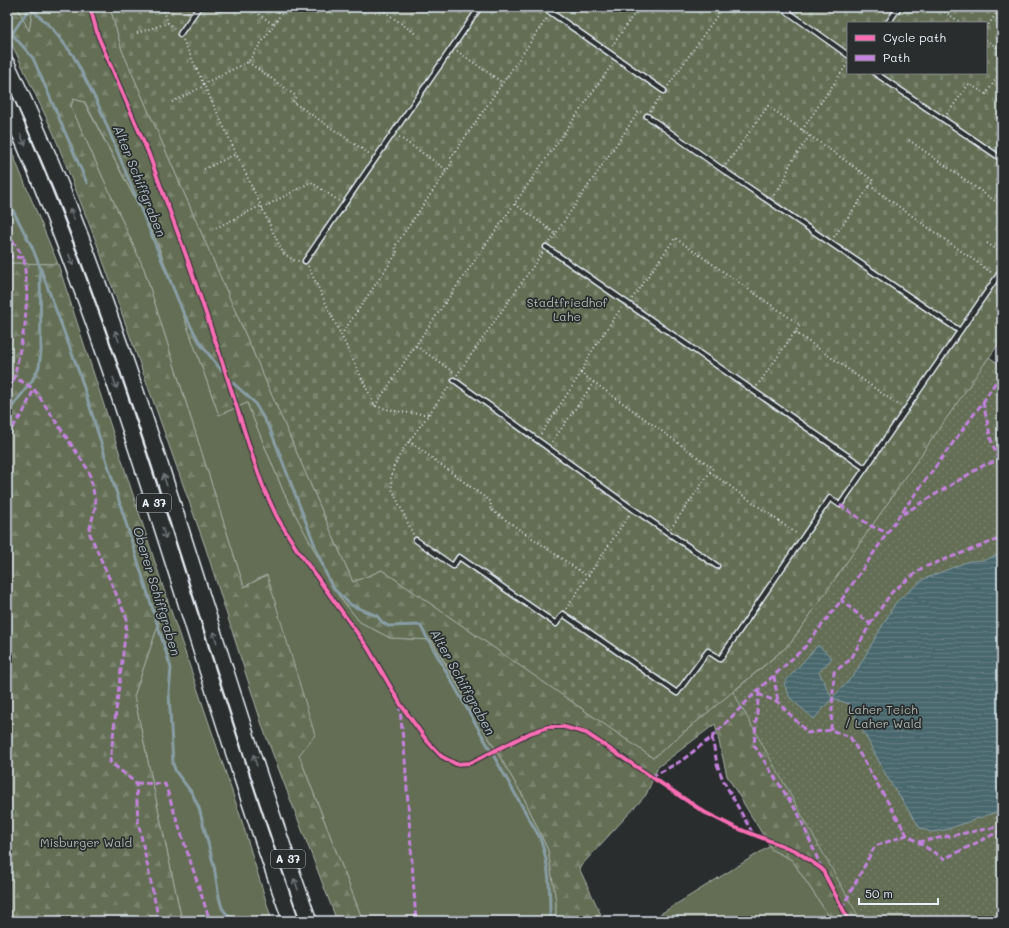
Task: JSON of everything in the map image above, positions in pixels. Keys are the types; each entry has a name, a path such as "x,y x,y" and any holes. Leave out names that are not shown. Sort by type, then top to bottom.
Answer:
{"highway":[{"name":"A 37","path":"7,64 69,206 146,420 267,797 309,921"},
{"name":"A 37","path":"7,104 53,213 89,307 130,427 249,803 291,921"}],"lane":[{"path":"180,34 199,7"},
{"path":"305,261 480,7"},
{"path":"544,7 664,91"},
{"path":"781,7 847,54"},
{"path":"889,22 899,7"},
{"path":"876,74 1002,159"},
{"path":"647,116 723,170 960,332"},
{"path":"546,247 865,468"},
{"path":"416,540 452,566 459,557 556,624 563,614 677,694 708,651 720,659 830,498 840,505 1002,270"},
{"path":"454,380 633,509 717,566"}],"path":[{"path":"164,7 168,23 180,34 283,253 294,260 305,261 375,406 389,410 428,414"},
{"path":"249,7 274,25"},
{"path":"172,102 248,62 286,7"},
{"path":"378,7 416,34"},
{"path":"608,52 640,7"},
{"path":"416,540 392,489 391,478 394,466 428,414 454,380 556,234 639,111 647,116 723,7"},
{"path":"938,7 960,22"},
{"path":"987,27 1001,7"},
{"path":"341,334 398,252 395,246 452,163 451,158 551,12"},
{"path":"137,33 168,23"},
{"path":"987,41 1002,51"},
{"path":"452,47 503,83"},
{"path":"375,406 415,346 616,58"},
{"path":"248,62 296,96 293,102 375,158"},
{"path":"802,130 847,64"},
{"path":"943,119 968,84 986,94 1002,70"},
{"path":"723,170 768,106 874,181 830,243"},
{"path":"393,133 447,170"},
{"path":"770,201 785,179 790,164 810,135"},
{"path":"909,140 1002,206"},
{"path":"204,169 236,154"},
{"path":"216,228 311,182 344,204"},
{"path":"870,186 997,277"},
{"path":"515,204 556,234"},
{"path":"537,440 581,374 590,354 675,238 800,325 753,391"},
{"path":"987,243 1002,253"},
{"path":"795,332 906,410"},
{"path":"415,346 457,375"},
{"path":"581,374 713,468 668,533"},
{"path":"548,448 594,382"},
{"path":"409,442 491,502 490,509 587,576"},
{"path":"710,472 802,538"},
{"path":"563,614 633,509"}],"green space":[{"path":"7,7 17,7 29,30 33,7 110,7 122,50 353,582 382,570 653,758 790,644 971,384 1002,921 832,921 792,860 772,850 727,776 715,724 658,767 646,795 579,868 604,921 556,921 556,901 548,850 524,798 432,640 390,638 360,622 338,595 284,493 247,403 219,415 156,239 85,102 73,99 71,107 144,269 244,587 267,575 315,735 299,755 363,921 337,921 264,731 205,546 97,244 53,132 7,34"},
{"path":"17,7 33,7 29,31"},
{"name":"Stadtfriedhof Lahe","path":"110,7 1002,7 1002,339 790,644 653,758 382,570 353,582 122,50"},
{"path":"73,99 84,102 156,239 219,415 247,403 284,493 338,595 360,622 390,638 431,640 524,798 548,850 556,901 556,921 363,921 299,755 266,575 244,587 144,269 71,107"},
{"path":"7,140 58,264 7,263"},
{"name":"Misburger Wald","path":"7,263 58,264 167,599 134,696 182,921 7,921"},
{"name":"Laher Teich / Laher Wald","path":"989,357 1002,366 1002,921 861,921 733,692 790,644"},
{"path":"167,599 240,815 272,921 182,921 134,696"},
{"path":"770,846 773,850 792,860 832,921 649,921"}],"water":[{"path":"1002,553 1002,810 945,830 931,832 920,828 887,777 849,704 832,698 854,675 896,602 924,579 969,561 985,560"},
{"path":"818,645 832,658 819,672 832,698 814,719 790,698 784,683"}],"waterway":[{"path":"12,34 30,7"},
{"name":"Alter Schiffgraben","path":"30,8 51,27 73,55 98,104 183,312 200,343 221,370"},
{"path":"7,22 12,34 33,58 87,183"},
{"path":"7,199 32,247 40,267 41,351 39,367 32,381 7,413"},
{"name":"Oberer Schiffgraben","path":"40,267 80,375 171,668 169,693 173,764 176,772 192,793 199,808 214,866 222,908 232,921"},
{"name":"Alter Schiffgraben","path":"232,382 254,402 270,429 329,581 335,590 351,605 377,616 388,626 420,625 540,838 548,869 550,921"}],"marked path":[{"path":"7,233 24,258"},
{"path":"7,256 24,258 27,294 25,324 14,379 21,381 34,389 89,471 96,504 89,532 127,619 110,762 136,783 138,821 159,921"},
{"path":"652,777 681,761 712,737 759,689 804,648 840,602 899,516 983,402 1002,372"},
{"path":"7,392 14,379"},
{"path":"7,435 23,413 34,389"},
{"path":"983,402 991,440 1002,469"},
{"path":"903,514 984,465 998,461"},
{"path":"840,505 871,526 888,533"},
{"path":"870,624 892,592 922,568 1002,538"},
{"path":"831,730 834,672 851,659 870,624 841,600"},
{"path":"774,676 778,702"},
{"path":"759,691 754,745 799,815 821,867"},
{"path":"758,694 778,702 808,733 831,730 850,737 907,835"},
{"path":"401,705 400,710 405,759 416,921"},
{"path":"712,737 717,764 723,780 753,834"},
{"path":"136,783 165,784 210,921"},
{"path":"918,842 1002,826"},
{"path":"842,908 875,846 907,835 944,859 1002,830"}],"cycle path":[{"path":"90,7 98,36 148,152 187,258 264,489 277,517 296,548 368,648 401,705 427,741 441,756 456,764 470,763 530,733 548,727 564,727 586,733 704,812 734,827 796,851 822,869 849,921"}]}
